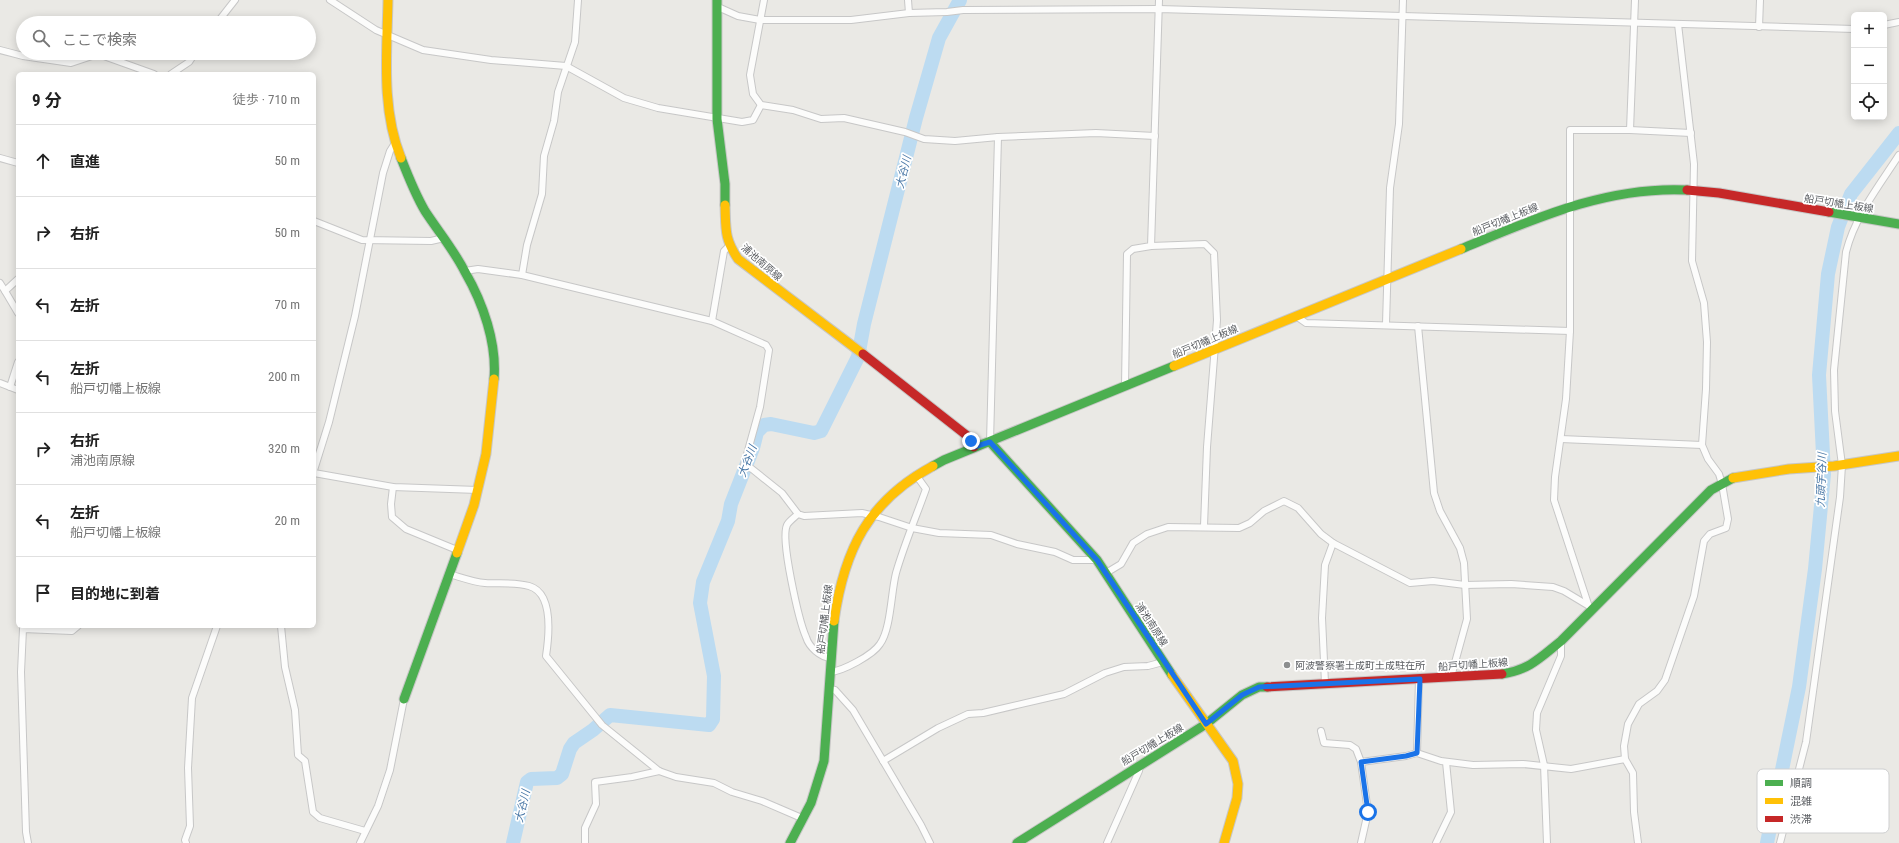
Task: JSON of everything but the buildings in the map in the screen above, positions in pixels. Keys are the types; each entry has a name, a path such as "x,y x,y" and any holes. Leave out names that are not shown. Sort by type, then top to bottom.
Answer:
{"main road":[{"path":"388,0 387,36 390,116 395,143 412,187 425,210 465,271 486,318 492,341 495,367 486,454 478,490 404,699"},
{"name":"浦池南原線","path":"717,4 717,119 725,184 726,233 729,246 738,259 854,348 867,356 970,438 974,447"},
{"name":"船戸切幡上板線","path":"790,843 804,819 820,780 824,761 835,601 846,558 872,515 893,492 916,475 944,460 974,447 990,442 1125,387 1216,348 1553,212 1597,198 1642,192 1673,190 1693,191 1736,196 1899,224"},
{"name":"浦池南原線","path":"990,442 1097,560 1163,662 1233,761 1238,784 1237,798 1224,843"},
{"name":"船戸切幡上板線","path":"1017,843 1140,764 1206,724 1242,695 1259,687 1489,676 1517,672 1535,662 1561,641 1590,607 1711,490 1735,477 1899,456"}],"street":[{"path":"222,16 235,0"},
{"path":"330,0 387,36 423,50 491,60 566,66 624,98 658,108 742,122 753,120 761,105"},
{"path":"522,275 527,245 542,194 544,156 554,121 558,92 575,42 578,0"},
{"path":"764,0 750,75 753,94 761,105 793,110 821,119 844,118 905,132 915,137 956,141 998,137 1096,132 1155,136"},
{"path":"908,0 909,13"},
{"path":"1151,246 1159,0"},
{"path":"1386,324 1389,278 1390,188 1399,124 1403,0"},
{"path":"1630,130 1636,0"},
{"path":"1760,0 1760,26"},
{"path":"717,4 738,16 760,20 851,20 909,13 964,10 1159,9 1851,29"},
{"path":"1887,24 1899,22"},
{"path":"1638,843 1634,812 1633,773 1625,759 1624,746 1628,724 1639,704 1657,691 1665,680 1694,596 1704,541 1710,534 1726,528 1728,519 1719,474 1708,459 1702,445 1706,389 1707,342 1704,302 1692,261 1694,164 1678,24"},
{"path":"0,50 16,54"},
{"path":"47,60 71,64 82,60"},
{"path":"114,60 144,72"},
{"path":"174,72 190,60"},
{"path":"1590,607 1554,500 1555,477 1566,399 1570,331 1570,130 1630,130 1691,133"},
{"path":"990,442 998,137"},
{"path":"316,464 329,422 355,316 383,174 390,151 395,143"},
{"path":"1799,769 1806,742 1838,513 1838,465 1834,370 1846,252 1857,217 1899,155"},
{"path":"0,158 16,162"},
{"path":"316,222 362,240 431,241 444,238"},
{"path":"1125,387 1127,254 1133,249 1151,246 1205,244 1214,253 1217,320 1216,348 1207,447 1204,526"},
{"path":"712,321 724,251 729,246"},
{"path":"465,271 478,269 522,275 712,321 766,345 769,350 760,407 744,465 752,469 782,493 798,514 804,516 818,516 862,513 912,528 939,533 991,535 1017,544 1055,552 1073,560 1097,560"},
{"path":"5,291 16,280"},
{"path":"0,283 16,310"},
{"path":"1296,316 1306,323 1386,324 1570,331"},
{"path":"1418,326 1434,493 1440,511 1460,548 1464,564 1467,619 1451,677"},
{"path":"10,387 16,368"},
{"path":"0,383 16,389"},
{"path":"1561,439 1702,445"},
{"path":"316,474 393,487 478,490"},
{"path":"830,672 847,666 874,652 883,640 896,574 926,489 916,475"},
{"path":"393,487 391,504 392,517 406,529 457,550"},
{"path":"1106,573 1121,564 1133,543 1147,534 1168,527 1204,526 1238,528 1250,523 1264,511 1284,501 1298,508 1321,534 1333,543 1410,583 1433,581 1465,585 1511,584 1553,587 1564,590 1590,607"},
{"path":"798,514 787,525 785,539 791,583 806,638 813,648 825,658 830,658"},
{"path":"1325,683 1322,618 1325,565 1333,543"},
{"path":"449,574 483,583 529,586 538,592 543,597 549,624 546,656 601,723 659,771 676,777 714,783 732,792 762,801 804,819"},
{"path":"28,843 21,672 23,629 72,631 76,628"},
{"path":"186,843 190,826 188,768 192,698 216,628"},
{"path":"281,628 285,667 295,710 298,755 305,761 313,812 320,818 366,831"},
{"path":"1548,843 1544,765 1541,745 1536,730 1537,713 1561,656 1561,641"},
{"path":"883,761 938,728 968,714 983,713 1064,694 1105,672 1124,666 1148,666 1163,662"},
{"path":"1417,753 1420,679"},
{"path":"829,689 835,690 853,710 922,825 930,843"},
{"path":"360,843 378,806 390,770 404,699"},
{"path":"1321,730 1324,743 1350,745 1356,748 1361,762 1368,812 1361,843"},
{"path":"1361,762 1406,756 1417,753 1446,762 1473,765 1544,765 1571,768 1625,759"},
{"path":"1436,843 1451,812 1446,762"},
{"path":"1107,843 1139,771 1140,764"},
{"path":"585,843 585,828 596,804 595,782 612,781 659,771"},
{"path":"1780,843 1783,833"}],"waterway":[{"name":"大谷川","path":"513,843 527,782 531,779 557,778 562,774 570,749 574,743 593,730 610,715 709,725 713,719 714,676 700,603 703,582 728,521 731,504 753,448 757,432 764,425 771,424 814,433 821,431 858,357 864,324 916,118 939,38 960,0"},
{"name":"九頭宇谷川","path":"1782,769 1799,687 1815,569 1824,474 1819,375 1828,274 1838,227 1851,194 1899,133"},
{"name":"九頭宇谷川","path":"1767,843 1769,833"}],"traffic: fast":[{"path":"717,0 717,119 725,184 725,205"},
{"path":"401,158 421,205 456,256 478,297 491,337 494,379"},
{"path":"1461,249 1543,216 1599,199 1628,193 1657,190 1687,190"},
{"path":"1829,212 1899,224"},
{"path":"933,466 944,460 1174,366"},
{"path":"990,442 1097,560 1172,675"},
{"path":"1502,674 1520,670 1540,658 1561,641 1711,490 1733,478"},
{"path":"404,699 457,553"},
{"path":"790,843 811,803 824,761 834,621"},
{"path":"1017,843 1206,724 1242,695 1259,687 1267,687"}],"traffic: slow":[{"path":"388,0 386,60 388,100 390,120 401,158"},
{"path":"725,205 728,239 733,252 738,259 863,354"},
{"path":"1174,366 1461,249"},
{"path":"457,553 474,505 486,454 494,379"},
{"path":"1733,478 1789,469 1834,466 1899,456"},
{"path":"834,621 838,595 845,572 853,550 863,530 876,512 892,495 910,480 933,466"},
{"path":"1172,675 1233,761 1238,784 1237,798 1224,843"}],"traffic: jam":[{"path":"1687,190 1719,193 1829,212"},
{"path":"863,354 970,438 974,447"},
{"path":"1267,687 1502,674"}],"place":[{"name":"阿波警察署土成町土成駐在所","path":"1287,665"}],"route":[{"path":"971,441 974,447 990,442 1097,560 1163,662 1206,724 1242,695 1259,687 1420,679 1417,753 1406,756 1361,762 1368,812"}]}
